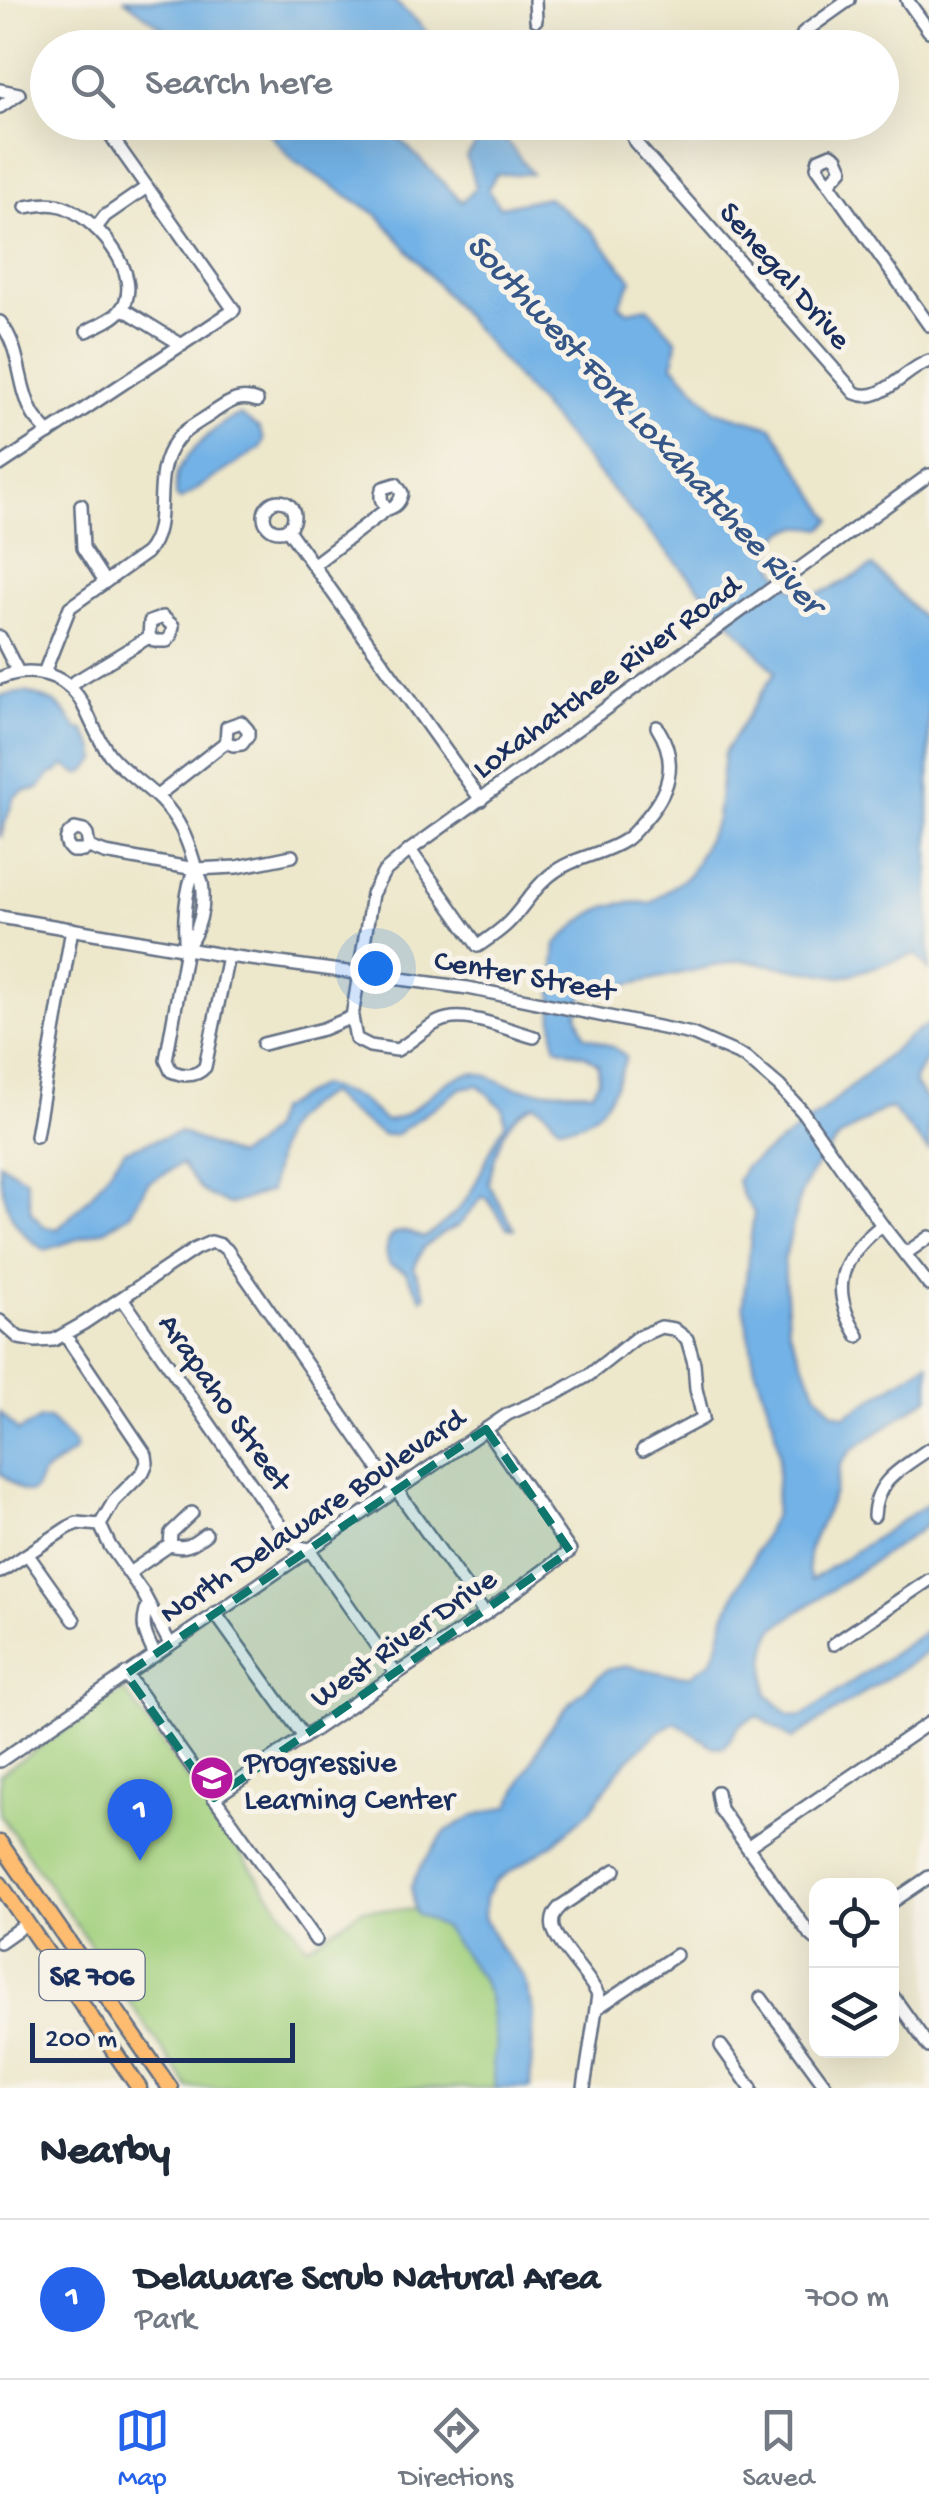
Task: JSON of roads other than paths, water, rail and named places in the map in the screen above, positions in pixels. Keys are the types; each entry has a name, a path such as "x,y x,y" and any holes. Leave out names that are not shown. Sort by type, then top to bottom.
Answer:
{"main road":[{"name":"SR 706","path":"0,1844 162,2082"},
{"name":"SR 706","path":"0,1884 138,2088"}],"street":[{"path":"535,0 536,20"},
{"path":"807,30 849,0"},
{"path":"907,0 929,31"},
{"path":"0,90 19,94 0,107"},
{"path":"0,466 234,310 114,140"},
{"name":"Senegal Drive","path":"633,140 855,393 873,396 929,361"},
{"path":"826,180 929,325"},
{"path":"96,228 106,216 147,187"},
{"path":"26,206 58,205 90,221 117,255 127,286 125,302 118,314 87,331"},
{"path":"122,308 182,345"},
{"path":"0,322 18,356 33,414 49,433"},
{"path":"44,673 66,613 75,602 146,553 154,542 159,530 161,476 176,441 233,400 247,396 257,400"},
{"name":"Loxahatchee River Road","path":"352,1017 372,894 384,872 929,475"},
{"path":"81,505 83,548 104,582"},
{"path":"313,565 387,509"},
{"path":"288,530 480,800"},
{"path":"0,637 18,672"},
{"path":"68,686 149,637"},
{"path":"0,678 18,672 44,673 68,686 80,699 112,758 156,796 184,832 202,881 201,911 198,933 186,949 166,1060 170,1071 194,1075 205,1067 228,956"},
{"path":"410,850 478,946 509,922 547,878 574,860 628,838 651,813 670,774 666,746 656,727"},
{"path":"156,796 226,742"},
{"path":"89,847 195,869 237,867 292,856"},
{"name":"Center Street","path":"0,916 228,956 468,988 692,1034 744,1057 779,1086 929,1285"},
{"path":"36,1136 72,929"},
{"path":"262,1044 323,1029 352,1017 356,1039 370,1046 398,1050 440,1022 455,1018 534,1037"},
{"path":"858,1336 842,1301 844,1271 858,1245 882,1225"},
{"path":"906,1254 929,1237"},
{"path":"0,1321 19,1338 54,1340 195,1249 216,1243 227,1250 485,1614"},
{"name":"Arapaho Street","path":"122,1298 290,1540 309,1549 396,1674"},
{"name":"North Delaware Boulevard","path":"0,1761 508,1414 589,1375 636,1338 661,1327 674,1329 687,1339 702,1418 643,1450"},
{"path":"65,1335 146,1454 144,1472 114,1501 100,1525"},
{"name":"West River Drive","path":"214,1798 485,1614 570,1551 486,1429"},
{"path":"874,1516 874,1500 886,1482 929,1450"},
{"path":"170,1545 171,1533 192,1514"},
{"path":"0,1572 77,1523 100,1525"},
{"path":"100,1525 170,1644"},
{"path":"170,1545 189,1547 206,1534"},
{"path":"129,1573 170,1545"},
{"path":"28,1554 74,1620"},
{"path":"834,1644 929,1580"},
{"path":"148,1605 143,1618 145,1635 154,1655"},
{"path":"215,1613 304,1737"},
{"path":"126,1674 316,1940"},
{"path":"747,1847 929,1723"},
{"path":"718,1792 720,1809 809,1934"},
{"path":"584,2088 598,1995 556,1934 552,1922 562,1906 615,1870"},
{"path":"899,1897 929,1876"},
{"path":"0,1942 27,1923"},
{"path":"597,2008 676,1955"},
{"path":"761,1998 826,2088"},
{"path":"899,2005 929,2048"},
{"path":"721,2046 751,2088"},
{"path":"138,2088 162,2082"}],"water":[{"path":"125,0 393,0 425,30 165,30"},
{"name":"Southwest Fork Loxahatchee River","path":"275,140 401,140 462,202 476,187 466,157 480,140 506,140 532,174 496,174 488,189 499,207 547,197 592,231 632,280 619,305 628,311 647,307 677,341 673,364 716,411 772,427 832,520 822,529 799,527 784,533 775,543 773,556 786,583 799,591 823,592 873,566 929,625 929,970 916,954 842,977 741,960 584,992 577,1014 585,1036 626,1056 611,1093 595,1114 573,1125 559,1126 535,1104 515,1117 502,1137 488,1183 514,1229 507,1228 487,1198 482,1197 458,1226 423,1248 414,1268 426,1295 422,1299 405,1271 390,1265 388,1243 399,1232 424,1238 443,1224 469,1195 505,1124 503,1108 478,1085 461,1088 397,1134 382,1135 329,1093 290,1122 279,1144 270,1191 228,1205 202,1191 181,1164 148,1183 130,1214 104,1230 45,1250 24,1234 10,1213 2,1190 0,1163 26,1179 31,1212 44,1227 58,1229 89,1198 125,1150 180,1132 236,1156 254,1146 270,1129 277,1110 320,1085 359,1098 385,1121 407,1113 445,1084 472,1073 525,1089 592,1092 599,1080 598,1064 587,1056 556,1047 556,944 598,910 620,904 651,903 690,874 717,820 724,753 775,672 631,512 379,216 294,161"},
{"path":"240,415 259,428 264,441 260,448 180,500 176,496 176,480 182,464 214,430"},
{"path":"26,692 51,701 77,729 84,730 97,760 79,774 64,765 38,789 14,797 0,838 0,696"},
{"path":"929,1024 929,1056 915,1077 915,1084 929,1104 929,1151 891,1108 839,1138 811,1173 800,1196 784,1261 788,1328 817,1393 833,1412 845,1416 929,1363 929,1397 852,1450 841,1464 835,1491 809,1550 811,1580 929,1503 929,1524 776,1627 766,1651 767,1695 789,1715 801,1717 929,1629 929,1651 792,1739 758,1716 740,1725 724,1748 714,1747 675,1722 659,1731 628,1760 590,1811 553,1844 494,1882 485,1898 484,1917 500,1948 523,1975 534,2012 530,2088 496,2088 492,2064 496,2047 489,1997 480,1977 444,1928 416,1914 411,1887 446,1831 473,1816 509,1806 547,1732 569,1704 606,1670 628,1666 689,1676 711,1662 725,1615 775,1513 779,1455 773,1420 755,1368 743,1304 754,1212 737,1181 745,1167 819,1114"},
{"path":"0,1412 18,1431 49,1419 75,1445 75,1451 43,1473 30,1493 0,1473"}],"place":[{"name":"Progressive Learning Center","path":"212,1778"},
{"name":"Delaware Scrub Natural Area","path":"140,1861"}]}
